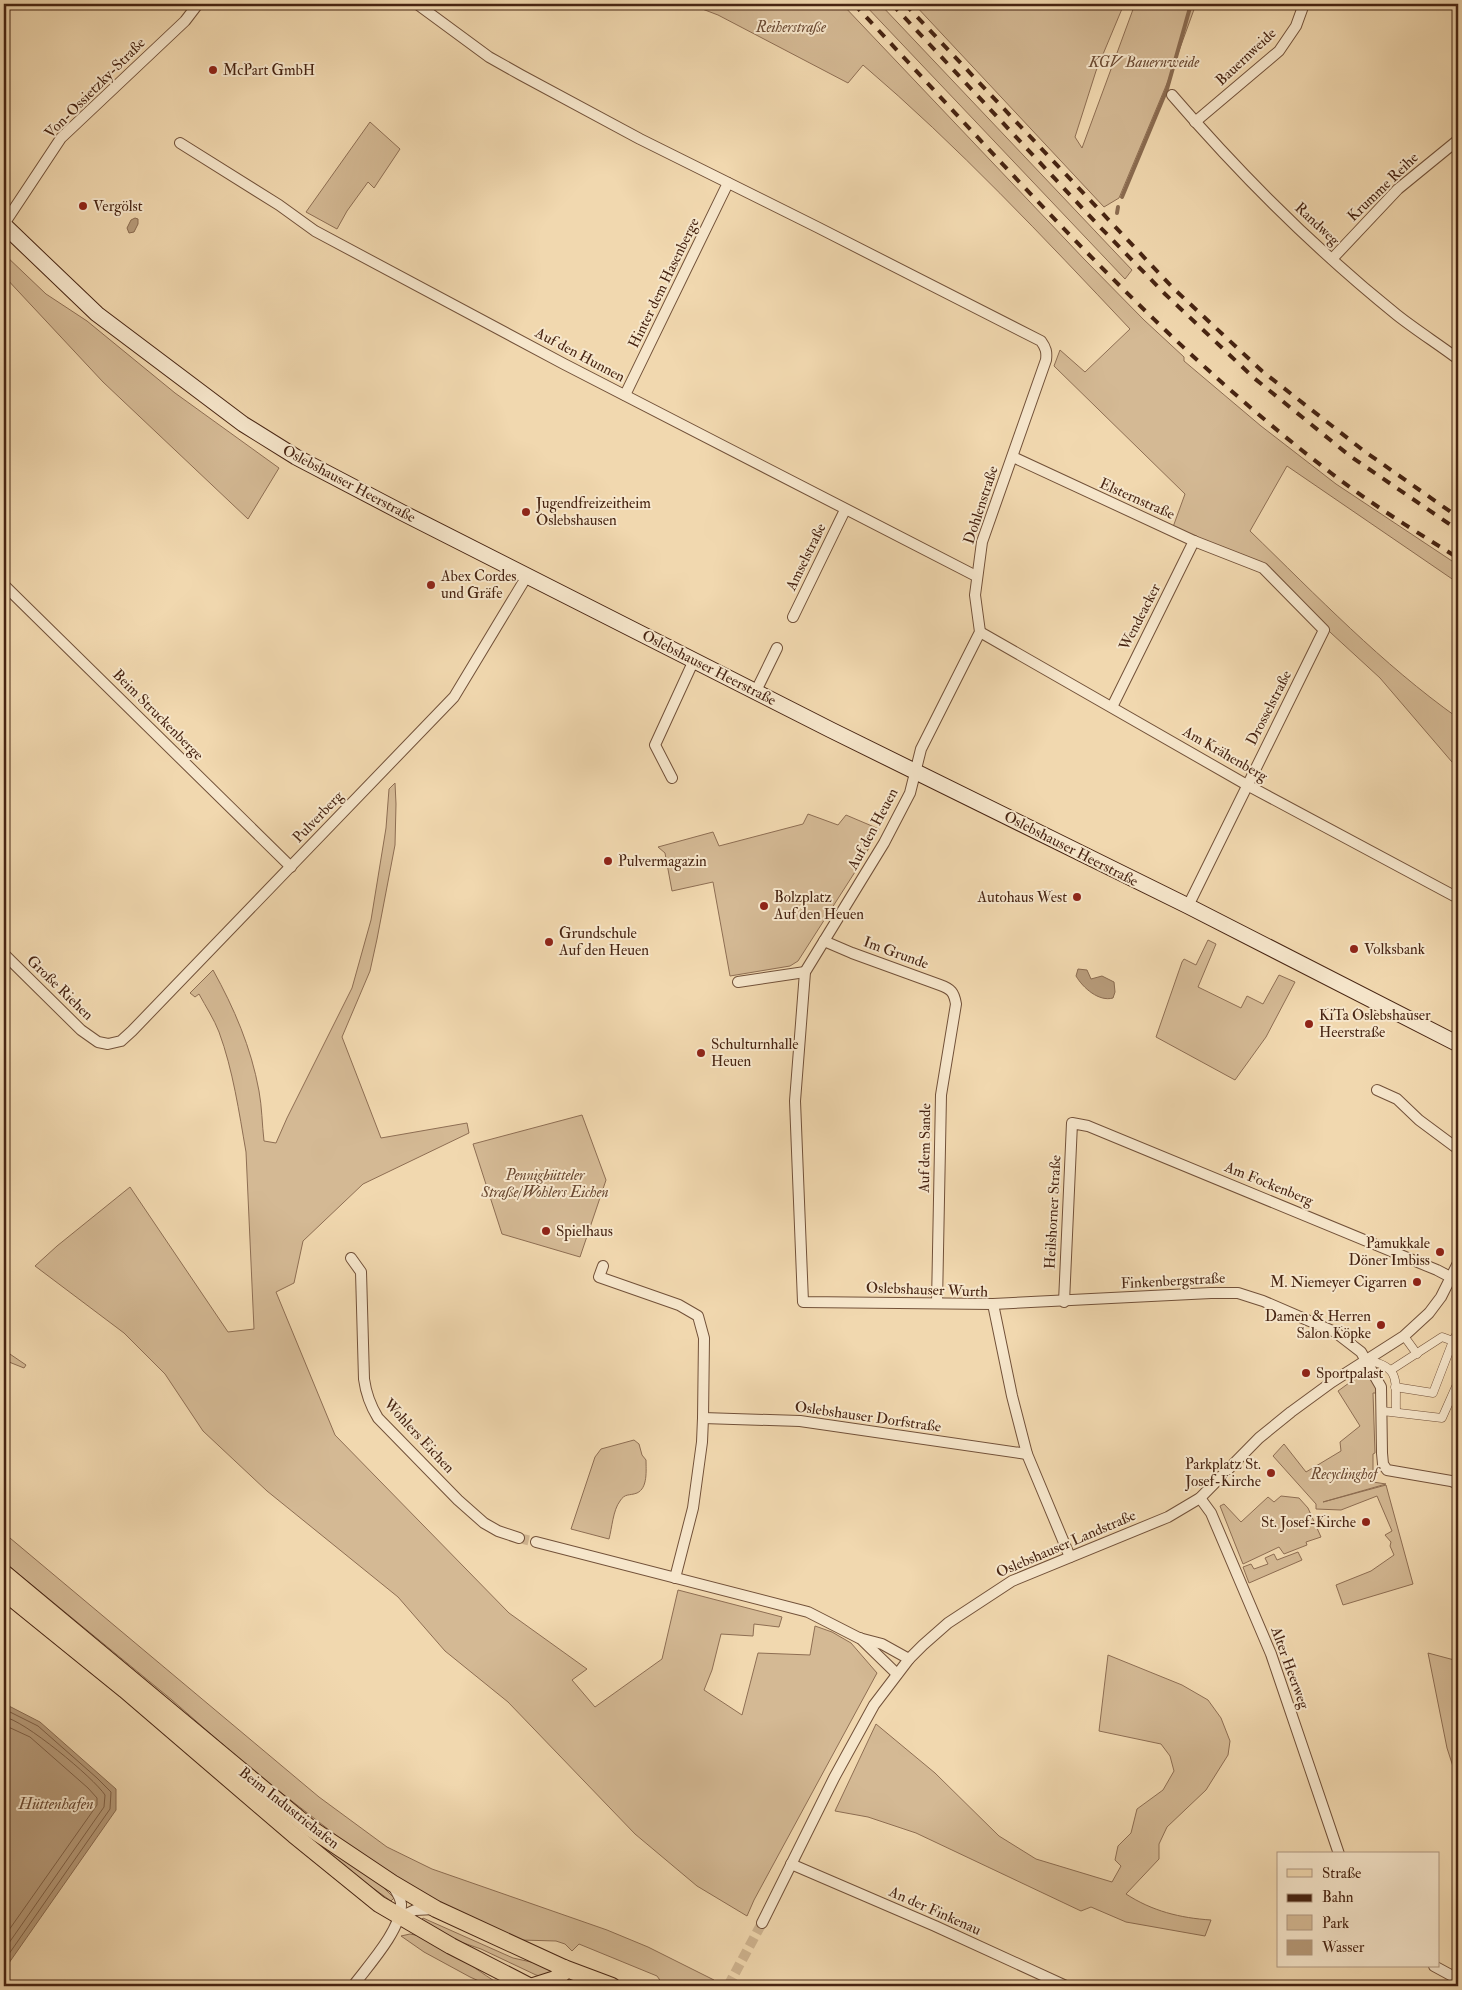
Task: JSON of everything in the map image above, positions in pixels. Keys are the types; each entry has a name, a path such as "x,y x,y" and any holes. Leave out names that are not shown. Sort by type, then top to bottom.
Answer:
{"main road":[{"name":"Oslebshauser Heerstraße","path":"4,225 96,314 244,424 304,462 831,730 1188,906 1458,1044"},
{"name":"Beim Industriehafen","path":"4,1573 310,1828 392,1883 436,1909 564,1968 612,1986"},
{"name":"Beim Industriehafen","path":"4,1592 118,1684 379,1904 400,1918 529,1986"},
{"path":"533,1986 555,1979 564,1972 564,1968"}],"street":[{"name":"Von-Ossietzky-Straße","path":"4,225 61,138 185,21 198,4"},
{"path":"417,4 489,57 640,139 728,182"},
{"name":"Bauernweide","path":"1196,122 1279,51 1296,26 1304,4"},
{"name":"Randweg","path":"1172,95 1259,190 1332,259 1398,315 1458,359"},
{"name":"Krumme Reihe","path":"1332,259 1398,189 1458,140"},
{"name":"Auf den Hunnen","path":"180,143 279,205 315,231 625,395 976,576"},
{"name":"Dohlenstraße","path":"728,182 1041,342 1046,347 1046,360 982,542 975,595 980,632"},
{"name":"Hinter dem Hasenberge","path":"625,395 728,182"},
{"name":"Elsternstraße","path":"1013,457 1194,541 1263,568 1324,630"},
{"name":"Amselstraße","path":"793,617 846,510"},
{"name":"Wendeacker","path":"1112,707 1194,541"},
{"name":"Pulverberg","path":"98,1042 108,1044 121,1041 132,1031 454,697 527,576"},
{"name":"Beim Struckenberge","path":"4,585 292,866"},
{"name":"Drosselstraße","path":"1188,906 1324,630"},
{"path":"916,771 921,749 980,632"},
{"name":"Am Krähenberg","path":"980,632 1247,785 1458,898"},
{"path":"756,691 777,648"},
{"path":"672,778 655,745 694,660"},
{"name":"Auf den Heuen","path":"799,1186 795,1101 805,972 884,843 910,793 916,771"},
{"name":"Im Grunde","path":"824,941 940,984 950,989 955,996"},
{"name":"Große Riehen","path":"4,954 81,1030 98,1042"},
{"path":"738,982 805,972"},
{"name":"Auf dem Sande","path":"937,1303 941,1095 956,1004 955,996"},
{"path":"1377,1090 1397,1099 1419,1120 1458,1149"},
{"name":"Am Fockenberg","path":"1072,1123 1088,1126 1455,1279"},
{"name":"Heilshorner Straße","path":"1064,1302 1072,1123"},
{"name":"Oslebshauser Wurth","path":"799,1186 803,1302 993,1304 1012,1396 1027,1454 1070,1557"},
{"name":"Wohlers Eichen","path":"352,1258 361,1272 364,1378 366,1393 372,1408 378,1418 458,1500 484,1523 498,1531 519,1538"},
{"name":"Oslebshauser Landstraße","path":"762,1923 834,1778 874,1705 909,1660 948,1623 1012,1581 1168,1517 1200,1498 1259,1438 1303,1403 1404,1336 1429,1313 1455,1279 1458,1263"},
{"path":"603,1266 599,1278 679,1305 698,1316 704,1338 703,1418 693,1508 675,1578"},
{"name":"Finkenbergstraße","path":"993,1304 1064,1302 1211,1293 1238,1294 1263,1301 1335,1332 1356,1347 1366,1360 1381,1387 1382,1453 1383,1464 1387,1470 1451,1481 1458,1484"},
{"path":"1404,1336 1417,1354"},
{"path":"1391,1370 1442,1337 1455,1337 1433,1393 1395,1387"},
{"path":"1366,1360 1382,1362 1391,1370 1395,1378 1396,1412"},
{"path":"1382,1411 1442,1418 1458,1382"},
{"name":"Oslebshauser Dorfstraße","path":"703,1418 800,1421 1027,1454"},
{"name":"Alter Heerweg","path":"1200,1498 1211,1513 1271,1654 1337,1852"},
{"path":"536,1542 808,1612 859,1638 882,1644 909,1660"},
{"path":"859,1638 897,1674"},
{"name":"An der Finkenau","path":"791,1864 1066,1986"},
{"path":"353,1986 400,1918 402,1902 392,1883"},
{"path":"400,1918 415,1910 436,1909"},
{"path":"1437,1968 1458,1980"}],"green space":[{"name":"Reiherstraße","path":"842,4 1085,260 1144,320 1184,357 1184,361 1261,426 1336,484 1458,565 1458,583 1287,466 1250,531 1376,652 1458,718 1458,769 1380,678 1331,633 1269,569 1173,527 1185,494 1054,366 1060,350 1085,372 1130,329 967,160 863,65 848,83 718,15 697,7 681,5"},
{"path":"864,4 880,4 1132,270 1125,279"},
{"name":"KGV Bauernweide","path":"914,4 1124,4 1096,71 1075,137 1082,148 1135,4 1196,4 1168,81 1119,198 1104,207"},
{"path":"370,122 400,149 374,188 368,182 347,211 337,229 306,212"},
{"path":"4,254 46,294 87,321 175,393 279,468 248,519 103,382 4,276"},
{"path":"395,783 395,845 377,939 370,971 342,1037 381,1138 467,1123 469,1133 363,1184 303,1241 294,1283 276,1292 335,1435 509,1613 587,1669 572,1680 595,1707 662,1659 678,1590 782,1617 779,1627 754,1624 753,1636 721,1634 712,1670 704,1690 742,1715 758,1653 810,1655 815,1626 832,1632 851,1643 877,1673 747,1916 697,1886 635,1834 508,1702 445,1651 398,1597 267,1491 203,1431 165,1374 124,1333 35,1266 130,1187 228,1332 254,1329 246,1152 238,1106 232,1076 217,1027 199,994 195,997 190,993 213,970 235,1013 256,1075 264,1141 276,1143 352,988 371,920 386,828 389,789"},
{"path":"808,814 838,825 846,815 879,829 862,861 798,961 790,966 730,976 713,882 672,891 665,853 658,847 713,832 719,846 803,824"},
{"path":"1208,940 1216,944 1198,987 1241,1008 1247,996 1263,1004 1279,975 1295,982 1266,1037 1235,1080 1156,1037 1182,962 1184,959 1196,965"},
{"name":"Pennigbütteler Straße/Wohlers Eichen","path":"582,1115 606,1180 580,1257 502,1234 473,1144"},
{"path":"4,1350 26,1365 24,1368 4,1360"},
{"name":"Recyclinghof","path":"1364,1372 1376,1386 1377,1393 1373,1393 1375,1453 1373,1454 1373,1482 1386,1484 1323,1502 1386,1485 1413,1584 1343,1605 1336,1585 1371,1571 1394,1555 1390,1546 1391,1542 1385,1535 1392,1531 1377,1496 1341,1510 1316,1509 1316,1504 1273,1456 1284,1444 1306,1472 1341,1451 1340,1442 1360,1426 1338,1391"},
{"path":"634,1440 639,1444 642,1455 646,1460 645,1483 641,1491 625,1496 620,1501 614,1514 609,1539 571,1529 595,1457 601,1449"},
{"path":"1281,1496 1299,1498 1308,1508 1321,1537 1306,1542 1307,1545 1284,1554 1279,1547 1243,1564 1220,1506 1224,1504 1241,1522 1268,1497 1274,1502"},
{"path":"4,1533 319,1797 387,1847 432,1869 607,1930 648,1947 714,1980 711,1986 664,1986 657,1976 579,1944 572,1951 565,1944 556,1941 521,1940 423,1895 351,1847 252,1770 172,1700 4,1562"},
{"path":"1298,1552 1302,1560 1249,1583 1243,1567 1251,1564 1254,1569 1268,1564 1265,1558 1274,1554 1277,1560"},
{"path":"4,1580 379,1883 394,1898 391,1901 342,1866 4,1585"},
{"path":"1428,1653 1458,1661 1458,1782 1447,1748"},
{"path":"1108,1655 1182,1685 1208,1700 1221,1718 1230,1741 1228,1755 1206,1790 1167,1827 1159,1844 1159,1859 1126,1894 1146,1905 1167,1913 1211,1920 1205,1936 1126,1922 1091,1907 1081,1911 916,1833 868,1817 835,1811 876,1724 935,1773 999,1836 1036,1859 1112,1882 1121,1866 1115,1860 1118,1846 1131,1833 1137,1809 1163,1790 1174,1771 1170,1756 1161,1744 1099,1731"},
{"path":"423,1918 513,1958 540,1964 554,1971 540,1976 536,1975 481,1949 455,1940 421,1920"},
{"path":"410,1934 434,1942 503,1986 490,1986 470,1977 424,1952 401,1936"},
{"path":"572,1976 599,1986 558,1986 563,1985"}],"water":[{"path":"138,219 138,224 134,232 129,233 127,228 131,220"},
{"path":"1078,969 1087,970 1091,979 1102,976 1114,982 1115,992 1113,998 1102,998 1087,989 1076,976"},
{"name":"Hüttenhafen","path":"7,1705 40,1722 116,1789 116,1810 4,1970 4,1707"}],"waterway":[{"path":"1122,197 1167,89 1191,4"},
{"path":"1117,213 1118,207"}],"tunnel":[{"path":"519,1538 536,1542"},
{"path":"728,1986 762,1923"}],"railway":[{"path":"854,4 1083,248 1142,308 1203,365 1331,473 1377,506 1458,558"},
{"path":"892,4 1099,226 1165,294 1254,378 1350,456 1458,530"},
{"path":"905,4 1173,288 1262,371 1364,451 1458,517"}],"place":[{"name":"McPart GmbH","path":"213,70"},
{"name":"Vergölst","path":"83,206"},
{"name":"Jugendfreizeitheim Oslebshausen","path":"526,512"},
{"name":"Abex Cordes und Gräfe","path":"431,585"},
{"name":"Pulvermagazin","path":"608,861"},
{"name":"Autohaus West","path":"1077,897"},
{"name":"Bolzplatz Auf den Heuen","path":"764,906"},
{"name":"Grundschule Auf den Heuen","path":"549,942"},
{"name":"Volksbank","path":"1354,949"},
{"name":"KiTa Oslebshauser Heerstraße","path":"1309,1024"},
{"name":"Schulturnhalle Heuen","path":"701,1053"},
{"name":"Spielhaus","path":"546,1231"},
{"name":"Pamukkale Döner Imbiss","path":"1440,1252"},
{"name":"M. Niemeyer Cigarren","path":"1417,1282"},
{"name":"Damen & Herren Salon Köpke","path":"1381,1325"},
{"name":"Sportpalast","path":"1306,1373"},
{"name":"Parkplatz St. Josef-Kirche","path":"1271,1473"},
{"name":"St. Josef-Kirche","path":"1366,1522"}]}
